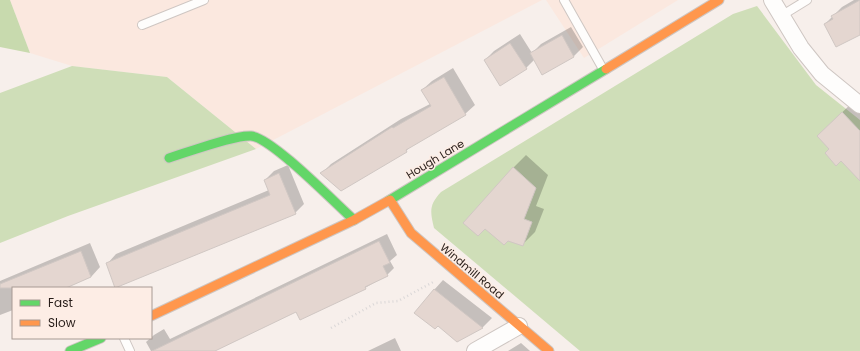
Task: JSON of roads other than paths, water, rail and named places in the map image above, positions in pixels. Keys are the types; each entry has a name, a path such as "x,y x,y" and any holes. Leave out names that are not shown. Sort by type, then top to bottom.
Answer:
{"main road":[{"name":"Hough Lane","path":"152,316 354,220 390,200 719,0"},
{"path":"169,158 248,135 258,136 272,146 354,220"},
{"name":"Windmill Road","path":"390,200 411,234 549,351"},
{"path":"70,351 99,339"}],"street":[{"path":"772,0 801,48 822,74 860,106"},
{"path":"476,351 519,326"}],"lane":[{"path":"142,25 204,0"},
{"path":"564,0 604,70"},
{"path":"781,16 807,0"},
{"path":"124,339 130,351"}]}
